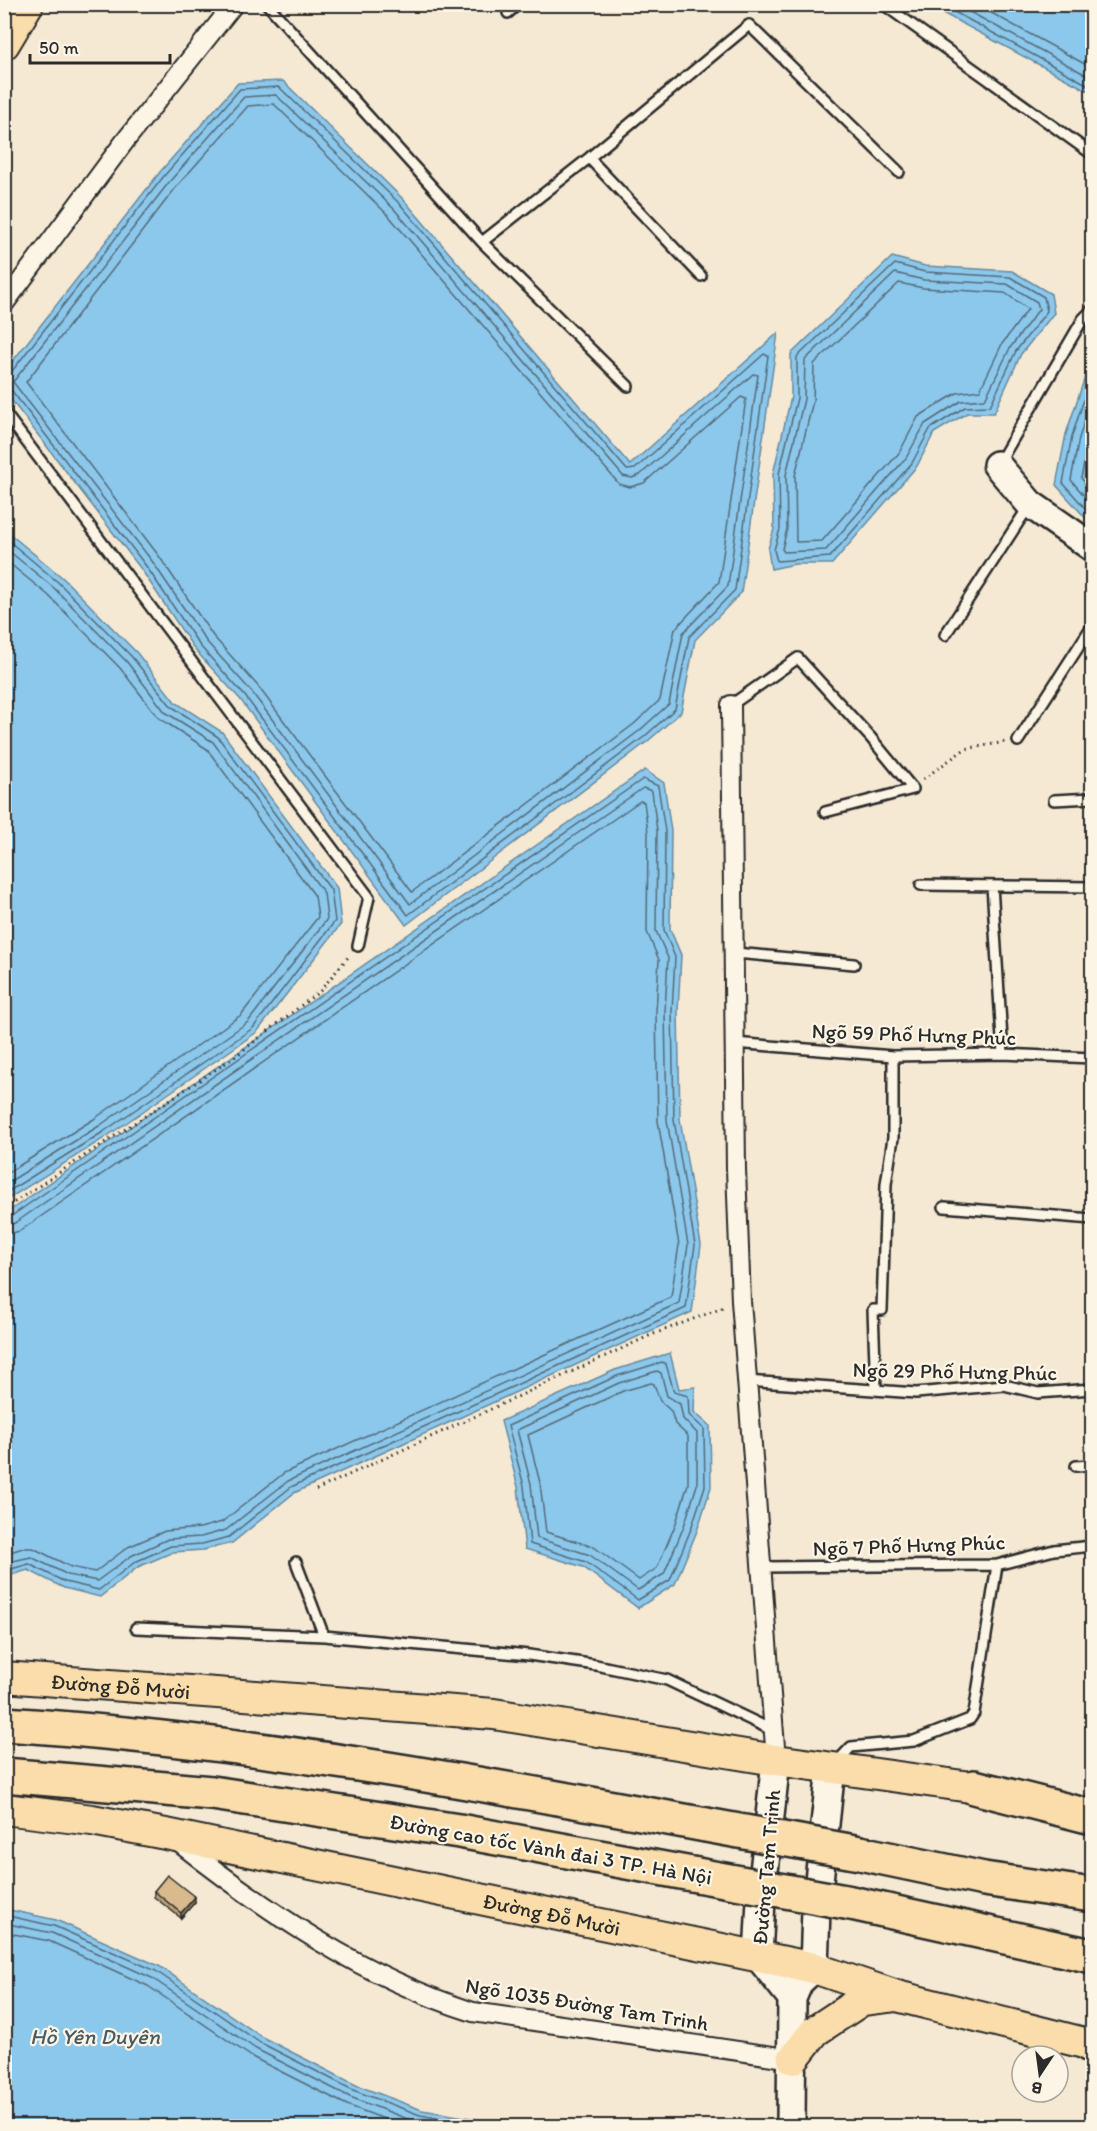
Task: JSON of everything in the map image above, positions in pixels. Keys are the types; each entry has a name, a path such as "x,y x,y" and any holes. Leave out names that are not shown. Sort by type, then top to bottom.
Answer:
{"highway":[{"path":"4,1724 218,1744 467,1781 860,1853 984,1879 1092,1895"},
{"name":"Đường cao tốc Vành đai 3 TP. Hà Nội","path":"4,1774 223,1795 459,1831 851,1904 1092,1956"},
{"path":"974,1787 1092,1816"}],"main road":[{"path":"4,44 28,4"},
{"path":"997,465 1030,504 1092,548"},
{"name":"Đường Đỗ Mười","path":"4,1677 494,1714 776,1760 974,1787 1092,1806"},
{"name":"Đường Tam Trinh","path":"776,1760 761,1900 758,1956 792,1998"},
{"path":"791,2127 792,1998 799,1982 814,1968 816,1909 831,1768"},
{"name":"Đường Đỗ Mười","path":"4,1809 92,1820 171,1835 814,1968 897,1996 1092,2045"},
{"path":"793,2059 815,2031 862,2000 897,1996"}],"street":[{"path":"4,304 125,141 234,4"},
{"path":"731,705 730,822 735,953 734,1043 741,1301 745,1381 776,1760"},
{"name":"Ngõ 1035 Đường Tam Trinh","path":"171,1835 227,1880 349,1960 425,1997 473,2012 793,2059"}],"lane":[{"path":"267,4 482,242 628,386"},
{"path":"508,13 518,4"},
{"path":"883,4 1092,154"},
{"path":"482,242 589,158 750,25 899,172"},
{"path":"589,158 701,276"},
{"path":"997,465 1083,319 1092,310"},
{"path":"4,412 369,897 358,946"},
{"path":"945,635 1030,504"},
{"path":"1018,741 1092,626"},
{"path":"731,705 798,658 871,738 913,789 825,812"},
{"path":"1054,800 1092,798"},
{"path":"921,885 1092,887"},
{"path":"992,886 1003,1054"},
{"path":"735,953 854,964"},
{"name":"Ngõ 59 Phố Hưng Phúc","path":"734,1043 893,1056 1003,1054 1092,1058"},
{"path":"876,1390 873,1310 882,1310 885,1205 892,1138 893,1056"},
{"path":"944,1208 1092,1219"},
{"name":"Ngõ 29 Phố Hưng Phúc","path":"745,1381 916,1393 1004,1385 1038,1393 1092,1389"},
{"path":"1076,1466 1092,1465"},
{"name":"Ngõ 7 Phố Hưng Phúc","path":"760,1567 998,1565 1054,1550 1092,1546"},
{"path":"296,1562 324,1636"},
{"path":"831,1768 851,1747 914,1741 970,1719 974,1713 998,1565"},
{"path":"136,1628 324,1636 529,1655 596,1665 667,1680 774,1731"}],"path":[{"path":"913,789 931,771 965,749 1018,741"},
{"path":"4,1209 233,1058 320,991 358,946"},
{"path":"316,1490 651,1335 741,1301"}],"water":[{"path":"944,4 1092,5 1092,93 937,10"},
{"path":"283,81 404,200 630,465 778,333 741,593 695,640 681,712 648,741 406,925 240,699 195,650 141,569 5,392 5,371 160,172 238,83"},
{"path":"892,257 925,266 1012,271 1051,294 1054,313 1021,354 994,413 967,413 934,433 917,466 832,564 795,564 771,569 768,549 774,529 773,474 791,397 791,354"},
{"path":"1092,366 1092,525 1056,485 1066,434 1087,371"},
{"path":"5,530 63,578 137,653 175,702 222,732 337,888 341,924 257,1032 106,1137 5,1201"},
{"path":"645,770 664,783 671,831 670,929 681,955 678,1011 680,1119 701,1245 692,1312 294,1493 232,1543 203,1550 173,1552 138,1567 100,1597 64,1588 28,1570 5,1577 5,1214"},
{"path":"670,1353 679,1389 695,1387 694,1412 710,1426 711,1487 697,1531 675,1584 638,1608 583,1567 525,1549 518,1487 501,1421 615,1370"},
{"name":"Hồ Yên Duyên","path":"5,1909 56,1920 159,1966 262,2037 356,2085 422,2110 519,2126 5,2126"}],"building":[{"path":"167,1875 195,1897 181,1913 154,1891"}]}
